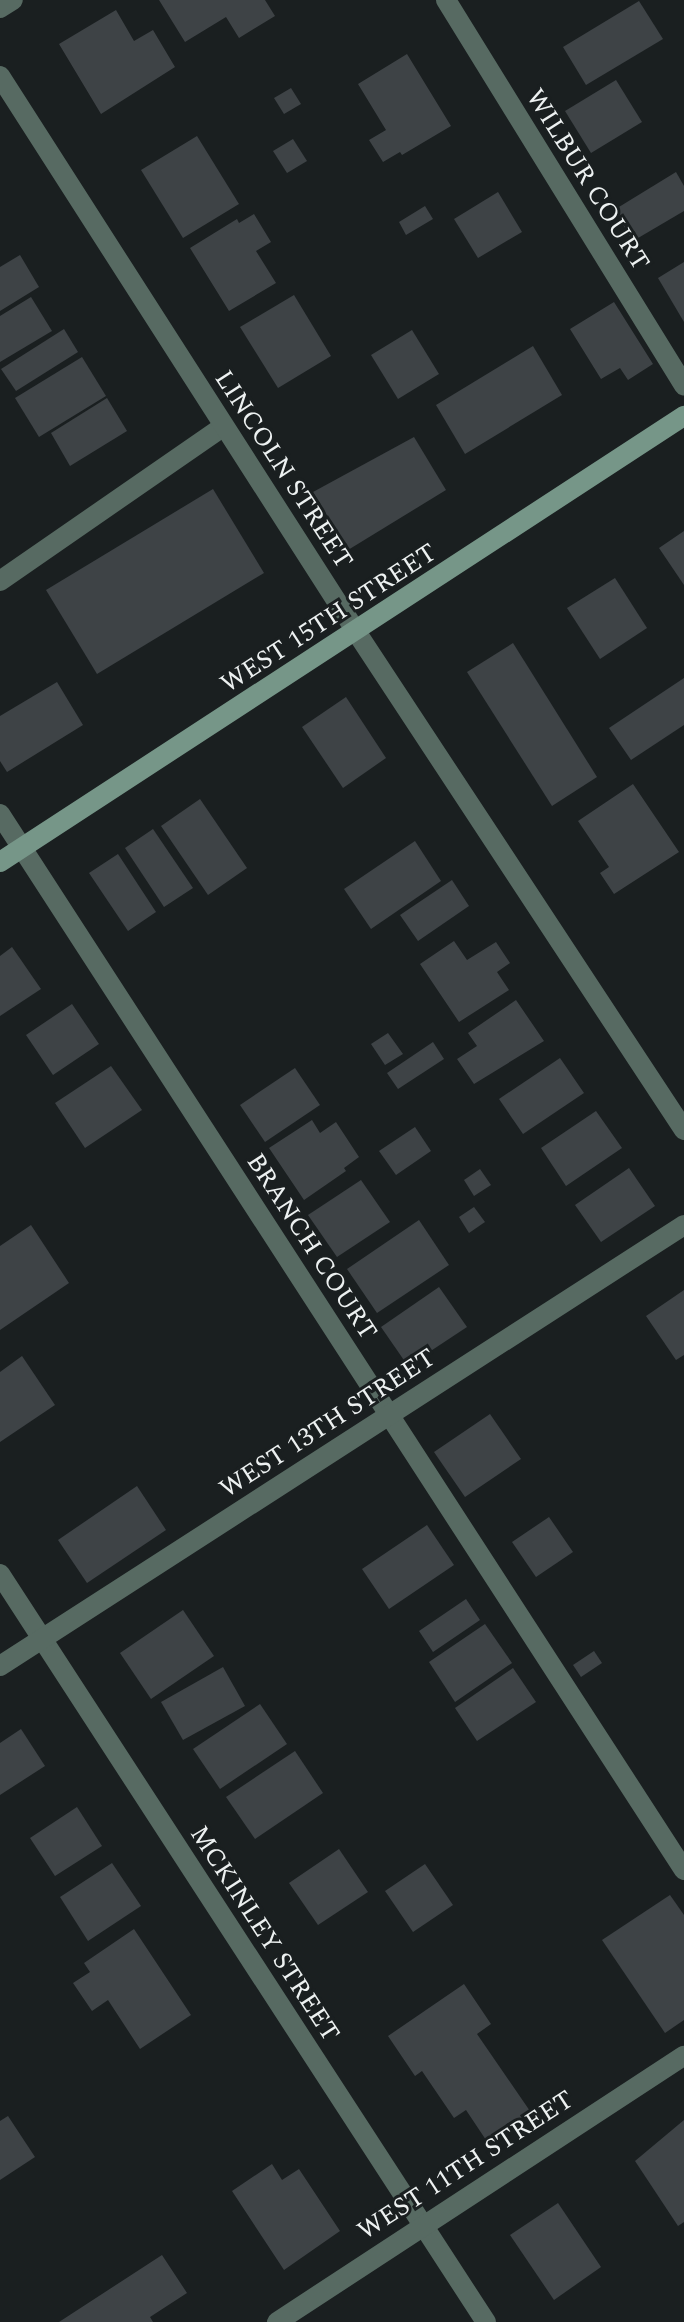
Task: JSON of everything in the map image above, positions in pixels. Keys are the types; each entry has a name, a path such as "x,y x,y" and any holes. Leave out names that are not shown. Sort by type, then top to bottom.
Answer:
{"main road":[{"name":"WEST 15TH STREET","path":"0,862 357,633 684,416"}],"street":[{"path":"0,8 13,0"},
{"name":"WILBUR COURT","path":"446,0 684,386"},
{"name":"LINCOLN STREET","path":"0,76 357,633 684,1130"},
{"path":"0,581 224,426"},
{"name":"BRANCH COURT","path":"0,814 684,1870"},
{"name":"WEST 13TH STREET","path":"0,1666 684,1225"},
{"name":"MCKINLEY STREET","path":"0,1574 486,2322"},
{"name":"WEST 11TH STREET","path":"277,2322 684,2056"}],"building":[{"path":"159,0 265,0 275,16 239,38 226,17 185,42"},
{"path":"639,1 663,39 586,85 563,47"},
{"path":"116,10 134,41 153,30 175,67 101,114 59,44"},
{"path":"407,54 451,126 402,155 400,152 383,162 369,140 386,130 358,84"},
{"path":"616,80 642,122 591,153 565,111"},
{"path":"291,88 301,104 284,114 274,98"},
{"path":"197,136 239,204 183,238 141,170"},
{"path":"293,139 307,161 287,173 273,151"},
{"path":"676,172 684,186 684,211 633,241 614,210"},
{"path":"498,192 522,232 478,258 454,219"},
{"path":"425,206 433,219 406,235 399,222"},
{"path":"254,214 271,242 256,251 276,283 229,311 190,248 237,219 239,223"},
{"path":"20,255 39,287 0,311 0,267"},
{"path":"684,262 684,322 658,278"},
{"path":"294,295 331,356 278,388 240,327"},
{"path":"31,297 52,331 0,362 0,316"},
{"path":"614,302 653,364 628,380 620,368 601,379 570,329"},
{"path":"64,329 78,352 16,391 1,369"},
{"path":"412,330 439,374 398,399 371,355"},
{"path":"533,346 562,395 465,454 436,405"},
{"path":"82,357 106,396 39,437 15,398"},
{"path":"107,398 127,431 70,466 51,433"},
{"path":"414,437 446,490 348,550 313,492"},
{"path":"213,489 264,573 97,674 46,590"},
{"path":"684,531 684,585 659,548"},
{"path":"615,578 647,628 600,659 567,608"},
{"path":"513,643 597,777 552,806 467,672"},
{"path":"684,678 684,725 631,760 609,728"},
{"path":"57,682 83,725 7,772 0,761 0,716"},
{"path":"346,697 386,758 343,788 302,727"},
{"path":"633,784 679,852 614,894 600,873 609,867 578,821"},
{"path":"200,799 247,868 208,895 161,826"},
{"path":"153,829 193,888 164,907 125,848"},
{"path":"415,841 441,881 371,929 344,889"},
{"path":"118,854 156,912 128,931 89,873"},
{"path":"452,880 469,906 418,941 400,915"},
{"path":"454,941 467,960 496,942 510,963 497,972 509,990 459,1022 420,964"},
{"path":"12,947 41,989 0,1016 0,956"},
{"path":"516,1000 544,1041 474,1084 457,1059 477,1046 468,1033"},
{"path":"72,1004 99,1044 53,1075 26,1035"},
{"path":"388,1033 403,1054 385,1065 371,1044"},
{"path":"433,1042 444,1059 398,1089 387,1073"},
{"path":"560,1058 584,1093 523,1134 499,1099"},
{"path":"111,1066 142,1110 85,1148 55,1103"},
{"path":"295,1068 320,1105 265,1142 240,1105"},
{"path":"596,1111 622,1148 566,1186 541,1148"},
{"path":"312,1120 320,1133 336,1122 359,1157 344,1168 346,1171 304,1200 269,1148"},
{"path":"415,1127 431,1151 396,1175 379,1151"},
{"path":"629,1168 655,1206 601,1242 575,1205"},
{"path":"480,1169 491,1185 474,1196 464,1180"},
{"path":"361,1180 390,1222 337,1257 308,1215"},
{"path":"474,1207 485,1222 469,1233 459,1217"},
{"path":"419,1220 449,1265 377,1313 347,1269"},
{"path":"31,1225 69,1283 0,1330 0,1246"},
{"path":"439,1287 467,1327 408,1366 381,1327"},
{"path":"684,1290 684,1355 676,1360 646,1316"},
{"path":"22,1356 55,1405 0,1442 0,1372"},
{"path":"490,1414 521,1459 465,1497 434,1452"},
{"path":"137,1486 166,1530 87,1583 58,1540"},
{"path":"549,1517 573,1552 536,1577 512,1542"},
{"path":"427,1525 454,1565 389,1609 362,1569"},
{"path":"466,1599 480,1620 433,1652 419,1631"},
{"path":"183,1610 214,1656 151,1699 120,1653"},
{"path":"485,1624 512,1663 455,1702 429,1662"},
{"path":"594,1651 602,1663 581,1677 573,1665"},
{"path":"223,1667 245,1706 183,1740 161,1702"},
{"path":"513,1668 536,1702 477,1741 455,1708"},
{"path":"260,1704 287,1744 220,1789 193,1749"},
{"path":"21,1729 45,1766 0,1795 0,1743"},
{"path":"295,1751 323,1793 255,1839 226,1797"},
{"path":"77,1807 102,1846 55,1876 30,1838"},
{"path":"339,1849 368,1892 318,1925 289,1883"},
{"path":"112,1863 141,1906 88,1941 60,1897"},
{"path":"425,1864 453,1905 413,1932 385,1891"},
{"path":"670,1895 684,1915 684,2020 665,2033 602,1940"},
{"path":"134,1929 191,2015 140,2049 108,2000 92,2011 73,1983 90,1972 84,1963"},
{"path":"464,1984 491,2024 477,2034 532,2114 488,2143 466,2110 454,2118 422,2071 415,2076 388,2036"},
{"path":"8,2116 35,2157 0,2180 0,2121"},
{"path":"684,2120 684,2222 678,2226 635,2161"},
{"path":"272,2164 282,2180 299,2169 340,2231 284,2270 232,2191"},
{"path":"558,2203 601,2267 554,2300 510,2235"},
{"path":"162,2255 187,2293 150,2317 153,2322 59,2322"}]}
